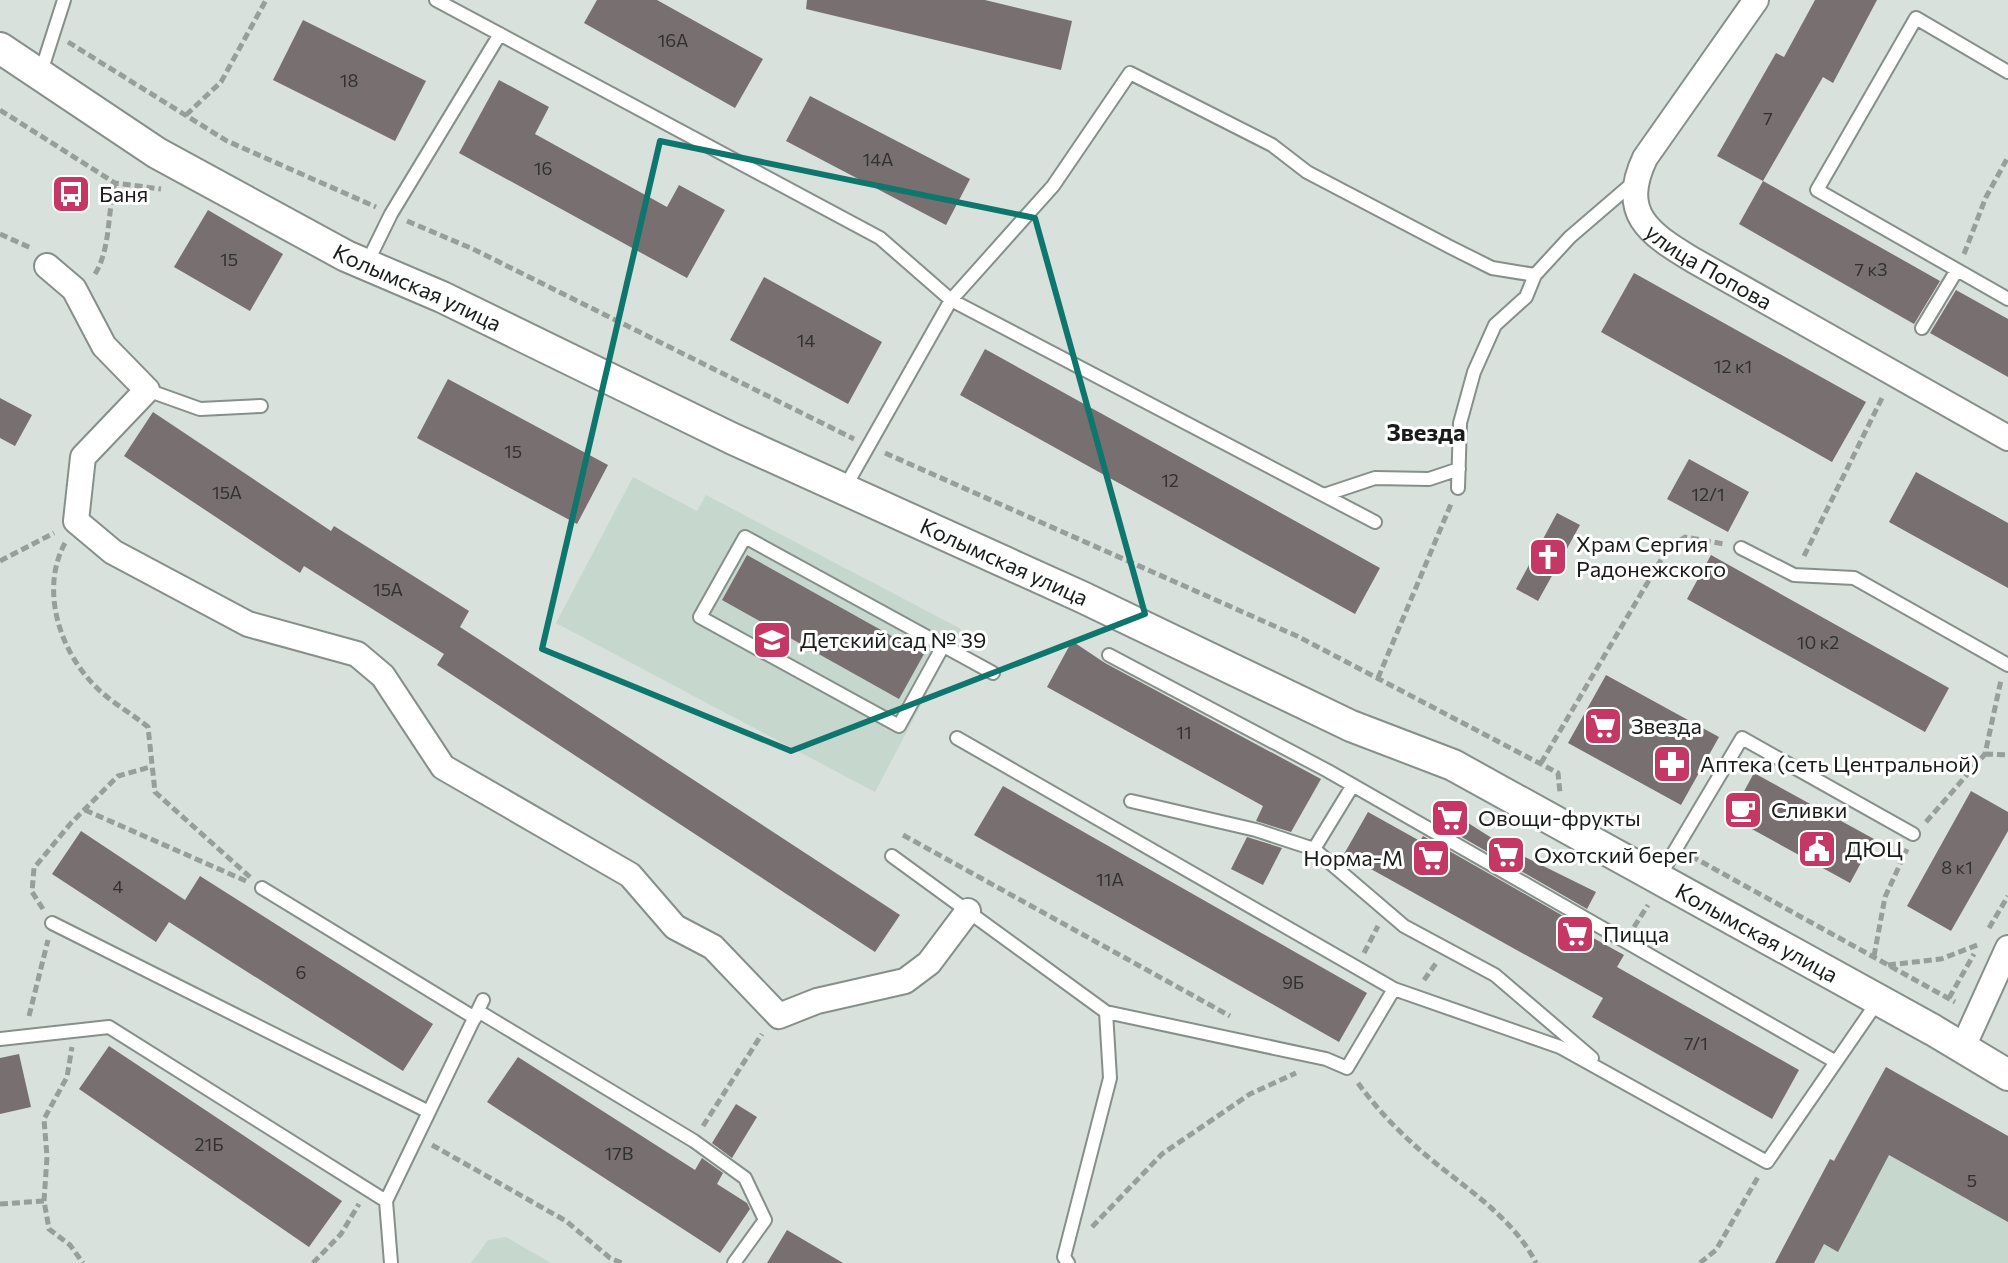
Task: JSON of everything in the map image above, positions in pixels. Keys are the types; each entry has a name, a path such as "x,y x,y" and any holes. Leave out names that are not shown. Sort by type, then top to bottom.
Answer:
{"street":[{"path":"1634,182 1645,158 1756,0"},
{"name":"Колымская улица","path":"0,48 157,153 366,265 442,297 1351,726 1453,765 1655,889 1878,1001 2008,1075"},
{"name":"улица Попова","path":"1634,182 1637,216 1661,241 2008,438"},
{"path":"47,266 74,289 104,346 147,390 83,457 76,521 113,552 248,624 357,654 383,676 443,767 630,875 675,927 713,947 779,1016 817,1001 905,981 929,963 968,911"},
{"path":"1963,1047 2008,948"}],"lane":[{"path":"40,75 64,0"},
{"path":"436,0 880,238 951,300 1375,522"},
{"path":"2008,72 1916,18 1817,190 2008,299"},
{"path":"366,265 391,214 500,34"},
{"path":"844,489 951,300 1053,186 1130,73 1272,145 1307,172 1492,268 1535,275"},
{"path":"1458,488 1460,423 1474,372 1495,325 1526,297 1535,275 1570,237 1634,182"},
{"path":"1922,328 1957,270"},
{"path":"147,390 200,409 261,406"},
{"path":"1324,495 1375,478 1429,479 1459,469"},
{"path":"943,646 899,726 700,617 745,537 993,673"},
{"path":"1741,548 1794,575 1854,578 2006,664"},
{"path":"1109,655 1353,785 1836,1062"},
{"path":"957,738 1394,989 1560,1047 1767,1162 1878,1001"},
{"path":"1655,889 1742,738 1913,834"},
{"path":"1314,849 1353,785"},
{"path":"1131,801 1256,830 1314,849 1404,926 1495,975 1613,1076"},
{"path":"892,856 1106,1012 1326,1059 1347,1068 1394,989"},
{"path":"262,888 479,1009 694,1141 745,1178 765,1220 734,1263"},
{"path":"52,923 429,1112"},
{"path":"391,1263 386,1201 479,1009"},
{"path":"1066,1260 1110,1078 1106,1012"},
{"path":"0,1039 109,1027 386,1201"}],"path":[{"path":"186,115 221,82 266,0"},
{"path":"55,34 227,141 473,249 868,446 1299,637 1558,773 1560,794 1574,801"},
{"path":"1957,270 1986,197 2008,157"},
{"path":"74,289 92,280 105,258 108,210 115,183"},
{"path":"0,234 33,248 47,266"},
{"path":"1794,575 1894,374"},
{"path":"1378,678 1458,488"},
{"path":"0,561 76,521"},
{"path":"76,521 55,561 54,608 69,654 95,687 148,727 155,792 262,888"},
{"path":"1541,763 1668,548 1685,537 1741,548"},
{"path":"1874,956 1885,897 1913,834 1985,754 2006,664"},
{"path":"1985,754 2008,755"},
{"path":"24,1036 52,923 32,892 34,868 118,776 150,767"},
{"path":"85,810 262,888"},
{"path":"903,835 1240,1022"},
{"path":"1676,850 1706,862 1976,1015"},
{"path":"1625,941 1655,889"},
{"path":"1357,968 1385,910"},
{"path":"1888,965 1941,959 1980,944"},
{"path":"1412,995 1448,949"},
{"path":"75,1031 67,1077 44,1119 47,1157 44,1201 49,1229 70,1245 83,1263"},
{"path":"694,1141 754,1043"},
{"path":"1066,1260 1162,1154 1250,1094 1326,1059"},
{"path":"1347,1068 1375,1106 1421,1151 1475,1194 1529,1248 1536,1263"},
{"path":"417,1137 566,1221 610,1258 622,1263"},
{"path":"1700,1263 1716,1250 1767,1162"},
{"path":"313,1263 341,1234 368,1189"},
{"path":"2,1206 44,1201"}],"highlighted area":[{"path":"660,141 1035,218 1145,614 791,751 542,649"}],"shaded area":[{"name":"Детский сад № 39","path":"633,477 697,511 706,495 961,629 875,792 556,623"},
{"path":"1886,1067 2008,1136 2008,1263 1775,1263 1830,1159 1834,1160"},
{"path":"506,1237 551,1263 471,1263 488,1240"}],"building":[{"path":"597,0 657,0 763,59 735,108 584,23"},
{"path":"807,0 985,0 1072,21 1061,70 806,9"},
{"path":"1815,0 1877,0 1833,83 1823,77 1763,181 1717,156 1776,53 1784,57"},
{"path":"303,20 426,81 395,141 273,80"},
{"path":"499,80 549,107 535,134 667,207 679,185 725,210 687,278 459,153"},
{"path":"810,96 970,179 946,225 786,141"},
{"path":"1763,181 1940,281 1914,324 1739,224"},
{"path":"208,210 283,254 250,311 174,267"},
{"path":"1634,273 1866,402 1832,462 1601,332"},
{"path":"764,277 882,342 848,404 730,340"},
{"path":"1956,290 2008,319 2008,377 1930,333"},
{"path":"985,349 1380,568 1355,614 960,395"},
{"path":"448,379 608,465 577,524 417,438"},
{"path":"0,398 32,415 15,446 0,438"},
{"path":"153,412 331,531 334,526 469,611 460,627 900,915 875,952 437,665 444,654 304,566 300,573 124,456"},
{"path":"1689,459 1749,492 1728,532 1667,499"},
{"path":"1916,472 2008,523 2008,588 1889,522"},
{"name":"Храм Сергия Радонежского","path":"1557,513 1580,525 1538,601 1516,589"},
{"path":"747,555 924,654 899,699 722,600"},
{"path":"1711,555 1949,688 1925,732 1687,599"},
{"path":"1072,641 1105,663 1321,779 1291,832 1256,821 1263,806 1047,687"},
{"path":"1606,675 1719,737 1681,805 1568,743"},
{"path":"1754,773 1874,839 1850,883 1730,817"},
{"path":"1003,786 1367,993 1339,1042 974,835"},
{"path":"1971,791 2008,812 2008,831 1951,931 1907,906"},
{"path":"1440,805 1509,849 1596,892 1587,909 1432,820"},
{"path":"1368,812 1420,841 1423,836 1579,925 1577,929 1624,955 1617,967 1799,1070 1772,1119 1592,1017 1603,998 1344,854"},
{"path":"81,831 185,900 200,876 433,1024 403,1071 169,922 156,942 52,874"},
{"path":"1247,837 1282,848 1263,885 1231,869"},
{"path":"109,1046 342,1201 309,1247 79,1089"},
{"path":"19,1054 31,1107 0,1114 0,1058"},
{"path":"518,1057 695,1170 702,1158 723,1173 717,1184 747,1203 750,1209 720,1253 487,1102"},
{"path":"1886,1067 2008,1136 2008,1222 1889,1155 1838,1252 1824,1244 1814,1263 1775,1263 1830,1159 1834,1161"},
{"path":"736,1104 757,1117 732,1158 712,1143"},
{"path":"787,1230 843,1263 767,1263"}],"place":[{"name":"Баня","path":"71,194"},
{"name":"Храм Сергия Радонежского","path":"1548,557"},
{"name":"Детский сад № 39","path":"772,640"},
{"name":"Звезда","path":"1603,726"},
{"name":"Аптека (сеть Центральной)","path":"1672,764"},
{"name":"Сливки","path":"1743,810"},
{"name":"Овощи-фрукты","path":"1450,818"},
{"name":"ДЮЦ","path":"1817,849"},
{"name":"Охотский берег","path":"1506,855"},
{"name":"Норма-М","path":"1431,858"},
{"name":"Пицца","path":"1575,934"}],"district":[{"name":"Звезда","path":"1426,433"}]}
